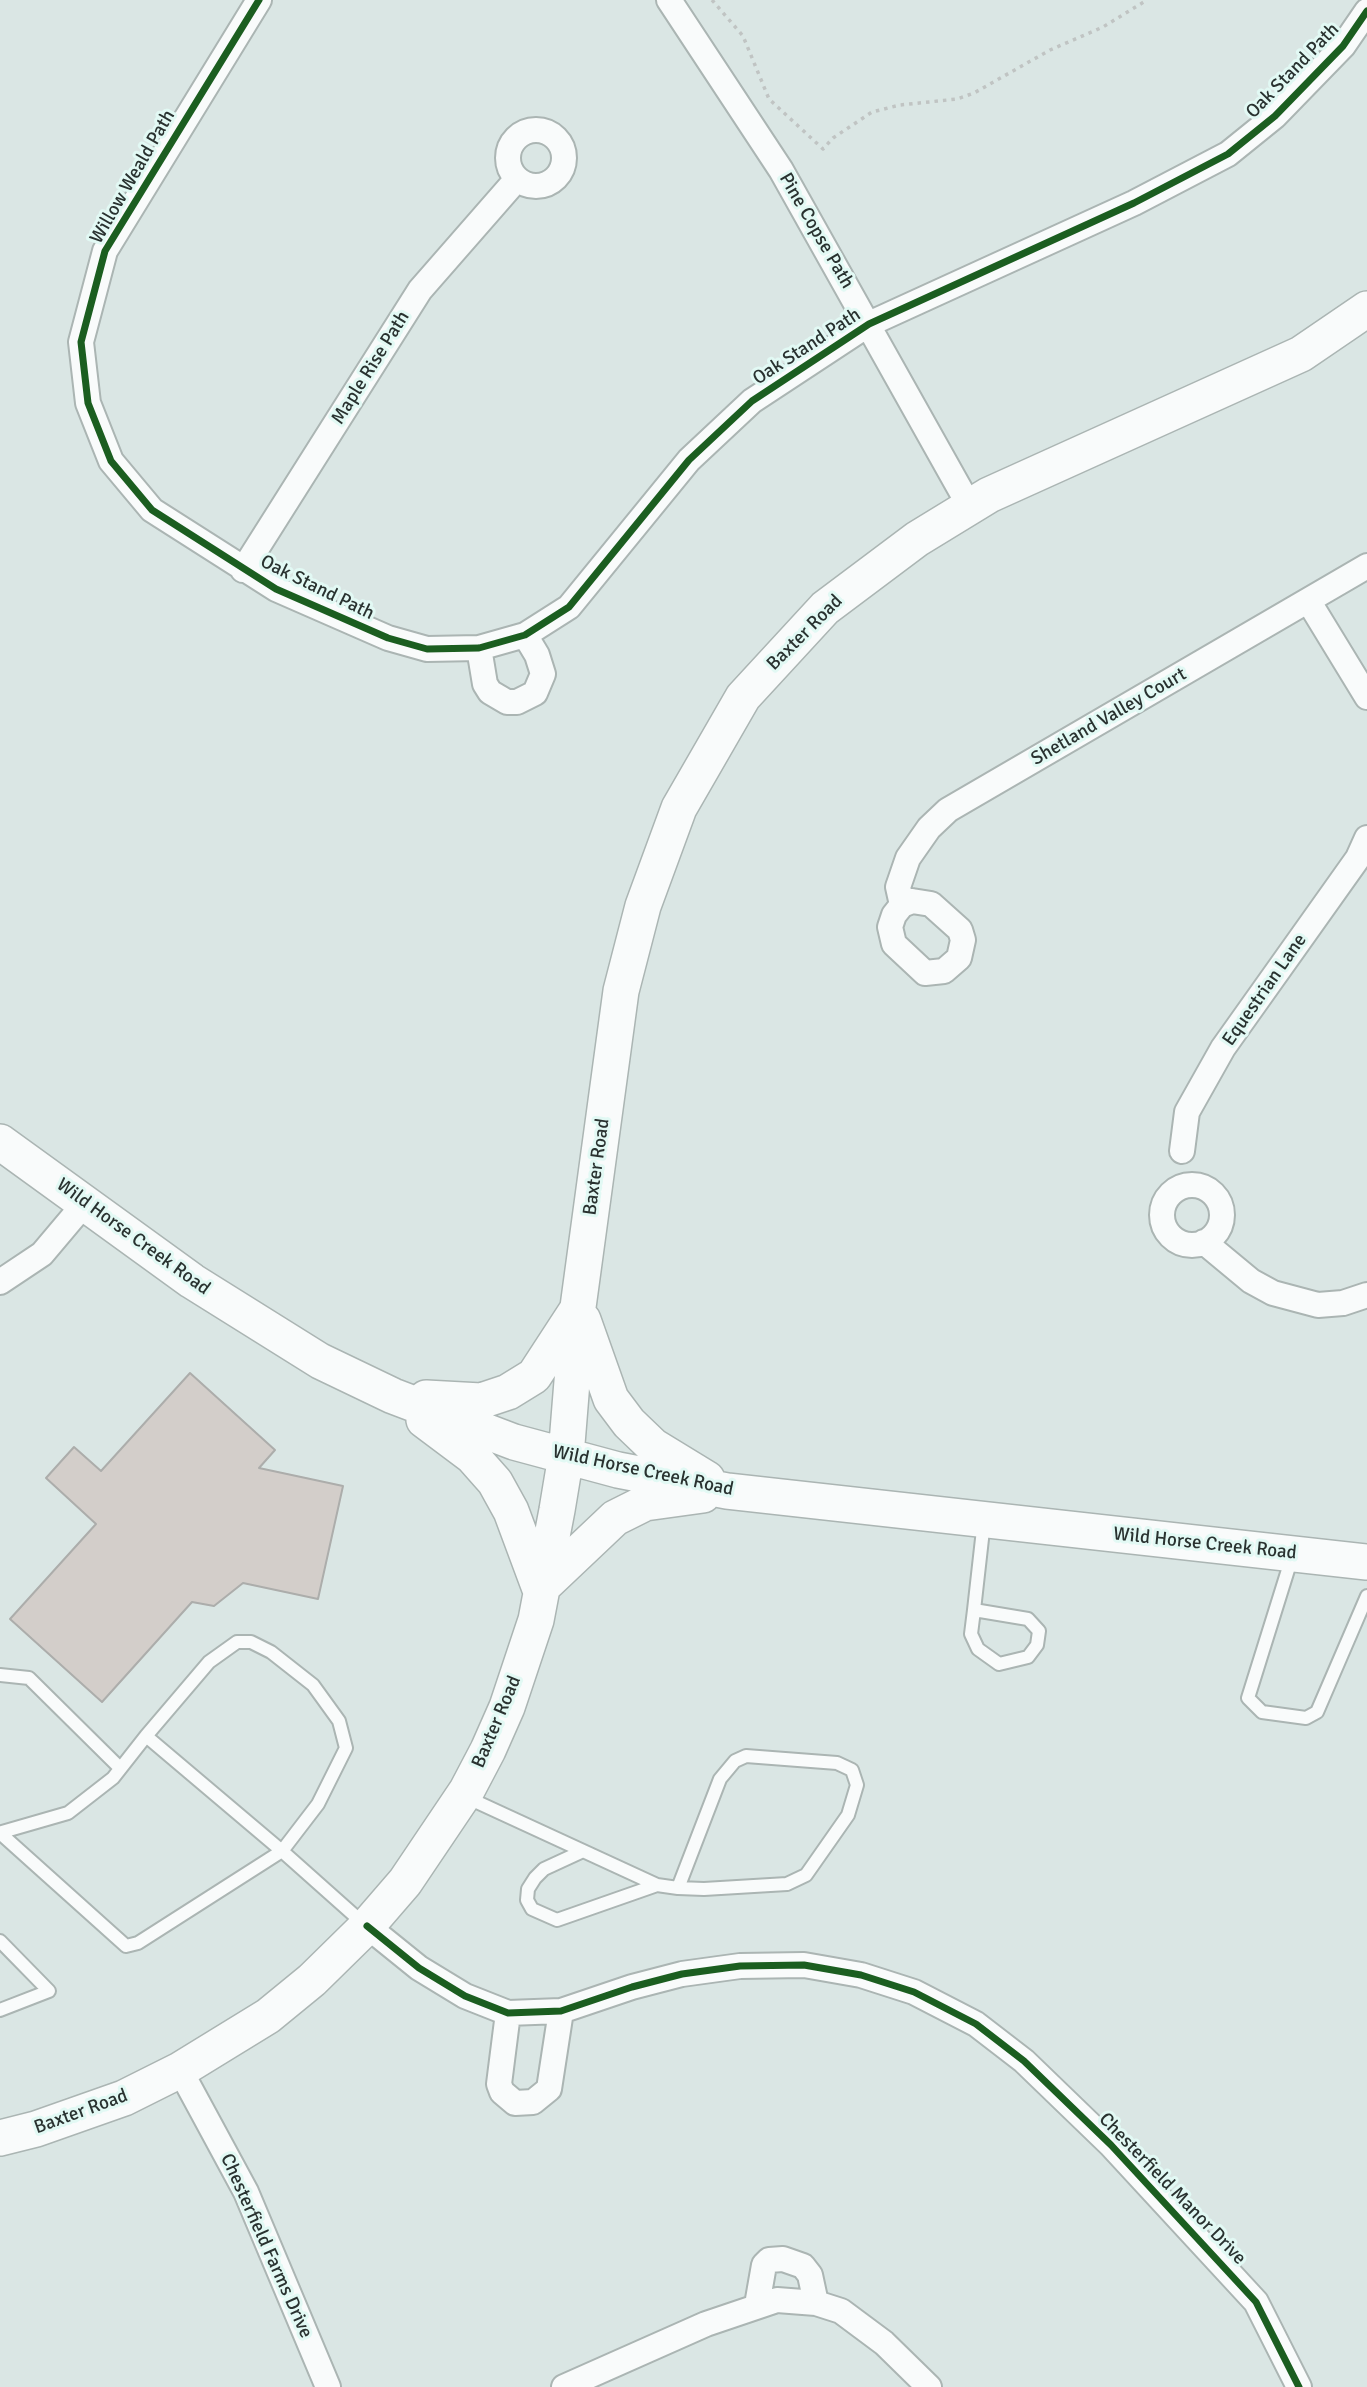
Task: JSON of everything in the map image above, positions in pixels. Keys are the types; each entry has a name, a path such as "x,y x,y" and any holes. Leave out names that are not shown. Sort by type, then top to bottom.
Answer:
{"main road":[{"name":"Baxter Road","path":"0,2138 82,2115 124,2098 180,2070 268,2016 312,1980 367,1926 405,1882 463,1796 507,1707 536,1620 566,1457 578,1307 621,991 643,906 679,808 703,762 743,698 825,608 877,568 970,507 1301,354 1367,309"},
{"name":"Wild Horse Creek Road","path":"0,1142 253,1321 320,1361 393,1396 514,1441 566,1457 727,1491 1367,1562"},
{"path":"393,1396 481,1401 508,1392 534,1376 578,1307"},
{"path":"578,1307 611,1399 629,1423 653,1446 727,1491"},
{"path":"393,1396 471,1456 495,1482 511,1511 540,1589 615,1518 645,1503 727,1491"}],"street":[{"name":"Willow Weald Path","path":"243,570 152,510 111,461 88,404 81,342 105,251 259,0"},
{"name":"Pine Copse Path","path":"669,0 781,170 970,507"},
{"name":"Oak Stand Path","path":"243,570 276,589 388,638 427,649 479,648 525,635 574,601 689,460 752,401 869,324 1134,203 1228,154 1275,116 1343,46 1367,11"},
{"name":"Maple Rise Path","path":"243,570 421,290 517,179"},
{"name":"Shetland Valley Court","path":"902,905 898,887 908,858 929,828 948,810 1367,566"},
{"path":"1309,602 1367,697"},
{"path":"479,648 485,684 490,692 507,702 517,702 535,693 543,674 537,655 525,635"},
{"name":"Equestrian Lane","path":"1182,1166 1187,1112 1217,1059 1358,858 1367,838"},
{"path":"1182,1166 1207,1189 1219,1203 1222,1212 1218,1230 1204,1242 1195,1245 1177,1241 1164,1227 1162,1208 1182,1166"},
{"path":"0,1282 42,1254 85,1203"},
{"path":"1204,1242 1251,1281 1273,1293 1318,1305 1343,1303 1367,1295"},
{"name":"Chesterfield Manor Drive","path":"367,1926 419,1968 465,1996 508,2013 561,2011 644,1983 682,1974 740,1966 804,1965 861,1975 914,1992 976,2024 1024,2061 1111,2145 1256,2302 1300,2387"},
{"path":"508,2013 499,2084 509,2099 522,2102 539,2100 549,2088 561,2011"},
{"name":"Chesterfield Farms Drive","path":"180,2070 246,2192 328,2387"},
{"path":"757,2305 764,2266 769,2260 783,2259 803,2266 810,2275 816,2303"},
{"path":"564,2387 706,2324 777,2300 816,2303 841,2311 884,2343 929,2387"}],"lane":[{"path":"974,1610 1028,1619 1039,1631 1037,1645 1028,1657 999,1664 978,1649 971,1634 984,1521"},
{"path":"1293,1553 1248,1698 1262,1712 1306,1718 1317,1712 1367,1596"},
{"path":"237,1642 251,1642 271,1652 313,1685 339,1720 346,1748 318,1804 282,1851 149,1936 126,1946 1,1833 68,1813 113,1777 209,1662 237,1642"},
{"path":"0,1675 29,1678 120,1768"},
{"path":"146,1736 367,1926"},
{"path":"463,1796 657,1885 678,1888 788,1884 806,1875 848,1815 855,1799 857,1785 852,1770 837,1763 746,1756 735,1761 720,1779 678,1888"},
{"path":"583,1851 544,1869 535,1878 528,1889 527,1900 532,1909 557,1920 657,1885"},
{"path":"0,1941 50,1991 0,2010"}],"path":[{"path":"712,0 743,36 769,99 823,149 833,138 872,112 900,105 957,99 974,93 1050,50 1103,27 1147,0"}],"building":[{"path":"190,1373 275,1450 259,1468 343,1486 318,1599 243,1583 214,1606 192,1602 102,1702 10,1619 96,1524 46,1478 74,1447 101,1471"}],"cycle path":[{"path":"259,0 105,251 81,342 88,403 111,461 152,510 276,589 388,638 427,649 479,648 525,635 569,607 689,460 752,401 869,324 1134,203 1228,154 1275,116 1343,46 1367,11"},
{"path":"367,1926 419,1968 465,1996 508,2013 561,2011 632,1987 682,1974 740,1966 804,1965 861,1975 914,1992 976,2024 1024,2061 1111,2145 1256,2302 1299,2387"}]}
